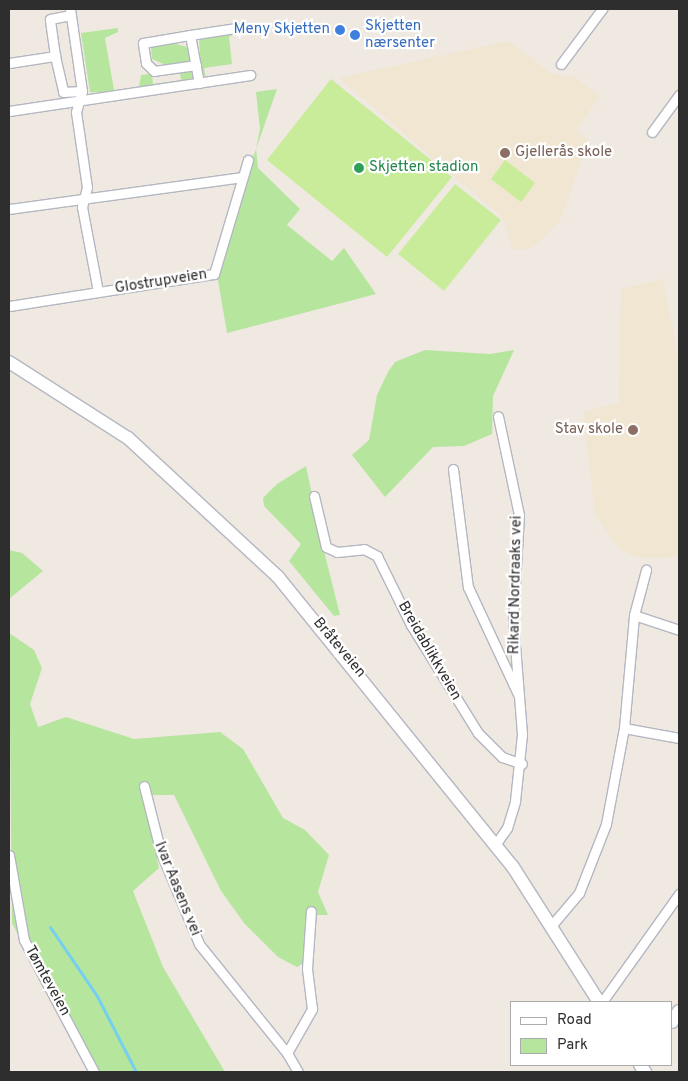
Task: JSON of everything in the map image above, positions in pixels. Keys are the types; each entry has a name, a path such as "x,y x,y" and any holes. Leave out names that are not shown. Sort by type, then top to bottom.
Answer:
{"main road":[{"name":"Bråteveien","path":"9,362 128,438 246,544 341,650 495,845 551,926 599,1001"}],"street":[{"path":"561,64 602,9"},
{"name":"Glostrupveien","path":"81,95 63,92 55,56 50,19 71,12 81,95 76,112 84,197 82,206 98,292"},
{"path":"196,66 154,70 146,63 143,43 236,28"},
{"path":"190,35 200,83"},
{"path":"9,63 55,56"},
{"name":"Glostrupveien","path":"9,111 81,95 200,83 250,75"},
{"path":"652,132 679,95"},
{"name":"Glostrupveien","path":"9,306 214,274 248,160"},
{"path":"9,208 242,177"},
{"name":"Rikard Nordraaks vei","path":"495,845 507,828 522,764 513,619 519,515 498,416"},
{"name":"Rikard Nordraaks vei","path":"454,469 468,587 519,696"},
{"name":"Breidablikkveien","path":"314,496 326,546 337,552 364,549 377,556 411,625 478,733 502,757 522,764"},
{"path":"551,926 572,904 595,859 624,728 634,615 646,570"},
{"path":"634,615 679,630"},
{"path":"624,728 679,738"},
{"name":"Ivar Aasens vei","path":"144,786 161,853 199,944 287,1053 298,1072"},
{"name":"Tømteveien","path":"9,855 24,940 94,1072"},
{"path":"601,1001 679,894"},
{"path":"287,1053 312,1009 307,960 311,911"}],"shaded area":[{"name":"Gjellerås skole","path":"508,41 552,74 574,77 600,96 576,131 588,141 560,221 535,246 522,250 513,249 503,218 339,78"},
{"name":"Stav skole","path":"663,279 679,362 679,557 639,558 620,550 595,514 583,412 619,403 621,289"}],"green space":[{"path":"118,28 118,32 105,38 114,90 139,87 141,75 152,74 153,84 181,80 180,73 167,72 183,70 192,71 194,79 111,93 90,92 81,33"},
{"path":"237,33 229,37 232,64 204,68 206,79 201,68 199,39"},
{"path":"173,43 190,48 193,62 170,67 152,59 151,46"},
{"name":"Skjetten stadion","path":"331,79 452,177 387,257 267,160"},
{"path":"277,89 256,149 260,129 256,92"},
{"path":"256,149 258,168 300,209 287,225 332,261 344,248 376,294 227,333 218,280 222,249"},
{"path":"505,160 535,183 521,202 491,179"},
{"path":"455,184 501,220 444,291 398,254"},
{"path":"425,350 490,354 514,350 493,396 492,434 464,446 433,447 385,497 352,455 369,440 377,395 388,372 395,362"},
{"path":"306,466 340,615 334,616 289,561 301,544 264,506 263,498 277,484"},
{"path":"9,550 22,553 43,571 9,599"},
{"path":"9,633 34,650 42,668 30,704 38,727 66,717 134,739 220,732 243,749 283,818 305,830 329,855 318,892 328,915 310,915 305,962 297,967 278,957 244,923 221,891 174,795 152,795 145,801 159,868 133,891 163,967 225,1072 88,1072 12,923"}],"waterway":[{"path":"50,927 97,996 136,1072"}],"place":[{"name":"Meny Skjetten","path":"340,30"},
{"name":"Skjetten nærsenter","path":"355,35"},
{"name":"Gjellerås skole","path":"505,153"},
{"name":"Skjetten stadion","path":"359,168"},
{"name":"Stav skole","path":"633,430"}]}
